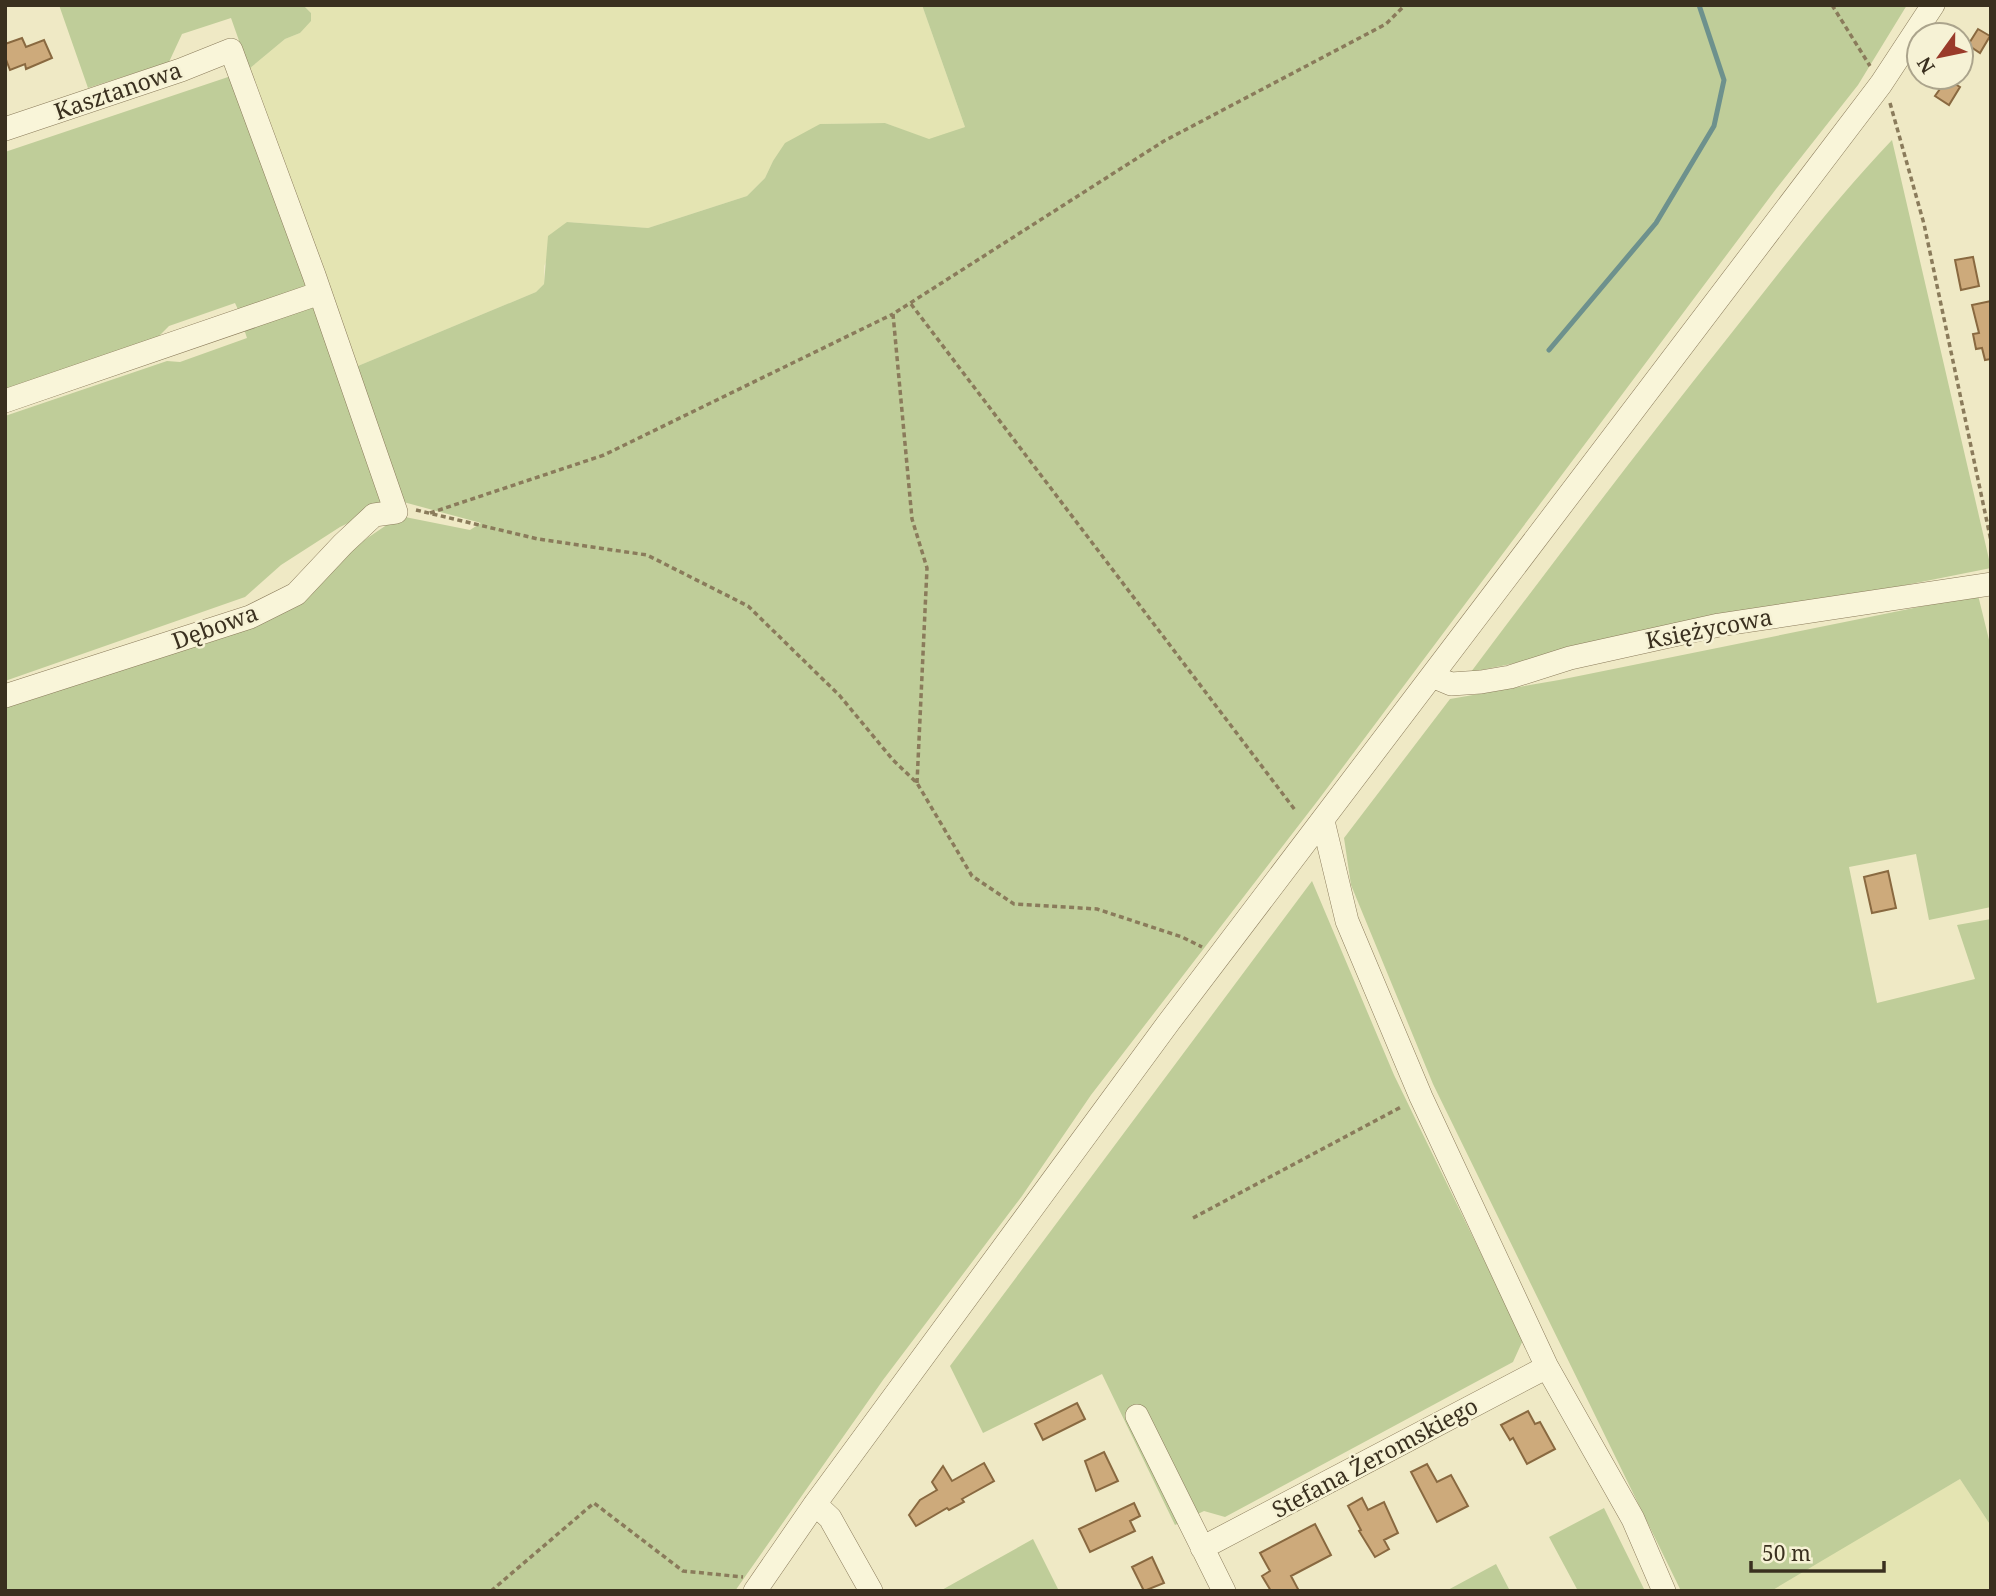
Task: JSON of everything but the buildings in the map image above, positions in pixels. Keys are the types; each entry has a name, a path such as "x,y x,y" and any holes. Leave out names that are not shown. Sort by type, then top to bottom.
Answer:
{"street":[{"path":"759,1585 815,1504 1169,1022 1881,84 1933,5"},
{"name":"Kasztanowa","path":"5,129 230,50 320,293"},
{"path":"5,401 320,293 396,512"},
{"name":"Dębowa","path":"5,696 250,617 296,594 374,514 396,512"},
{"name":"Księżycowa","path":"1432,676 1451,684 1481,682 1510,677 1570,658 1719,625 1991,584"},
{"path":"1323,821 1347,921 1421,1097 1547,1367 1633,1519 1664,1591"},
{"name":"Stefana Żeromskiego","path":"1202,1548 1547,1367"},
{"path":"1138,1416 1224,1591"},
{"path":"815,1504 830,1518 871,1591"}],"path":[{"path":"430,513 604,455 893,314 1164,141 1386,24 1405,5"},
{"path":"1832,5 1881,84"},
{"path":"1894,112 1924,224 1991,541"},
{"path":"911,303 1295,810"},
{"path":"893,314 912,519 927,568 917,783"},
{"path":"396,512 412,510 430,513 538,539 647,555 748,606 840,696 893,760 917,783 972,876 1014,904 1097,909 1182,937 1220,956"},
{"path":"1193,1218 1421,1097"},
{"path":"491,1591 594,1503 683,1571 759,1585"}],"green space":[{"path":"59,5 303,5 311,13 311,21 300,33 285,39 249,69 231,18 182,34 169,62 88,88"},
{"path":"303,5 922,5 965,127 929,140 885,123 820,124 773,161 765,178 747,196 648,228 567,222 544,266 544,284 536,292 353,368 249,69 285,39 300,33 311,13"},
{"path":"922,5 1907,5 1858,85 1776,189 1319,799 1091,1095 1022,1196 883,1380 735,1591 5,1591 5,706 37,698 261,620 357,545 400,516 470,530 481,523 396,500 353,368 536,292 544,284 548,236 567,222 648,228 747,196 765,178 785,143 820,124 885,123 929,139 965,127"},
{"path":"237,74 312,292 241,316 235,303 169,326 158,337 5,389 5,152"},
{"path":"1892,140 1991,568 1471,672 1629,463 1786,263"},
{"path":"315,301 386,505 340,527 281,565 245,597 5,681 5,416 167,361 180,362 247,338 243,326"},
{"path":"1978,595 1991,648 1991,907 1929,920 1916,854 1849,867 1877,1003 1975,979 1957,925 1991,919 1991,1526 1960,1479 1771,1591 1681,1591 1433,1084 1351,885 1344,838 1450,699 1559,680"},
{"path":"1312,881 1394,1075 1523,1340 1513,1362 1225,1517 1204,1511 1175,1525 1102,1374 983,1433 950,1366"},
{"path":"1960,1479 1991,1526 1991,1591 1768,1591"},
{"path":"1604,1508 1645,1591 1578,1591 1549,1537"},
{"path":"1033,1539 1059,1591 940,1591"},
{"path":"1496,1564 1510,1591 1446,1591"}],"waterway":[{"path":"1549,350 1656,223 1714,126 1724,80 1699,5"}]}
